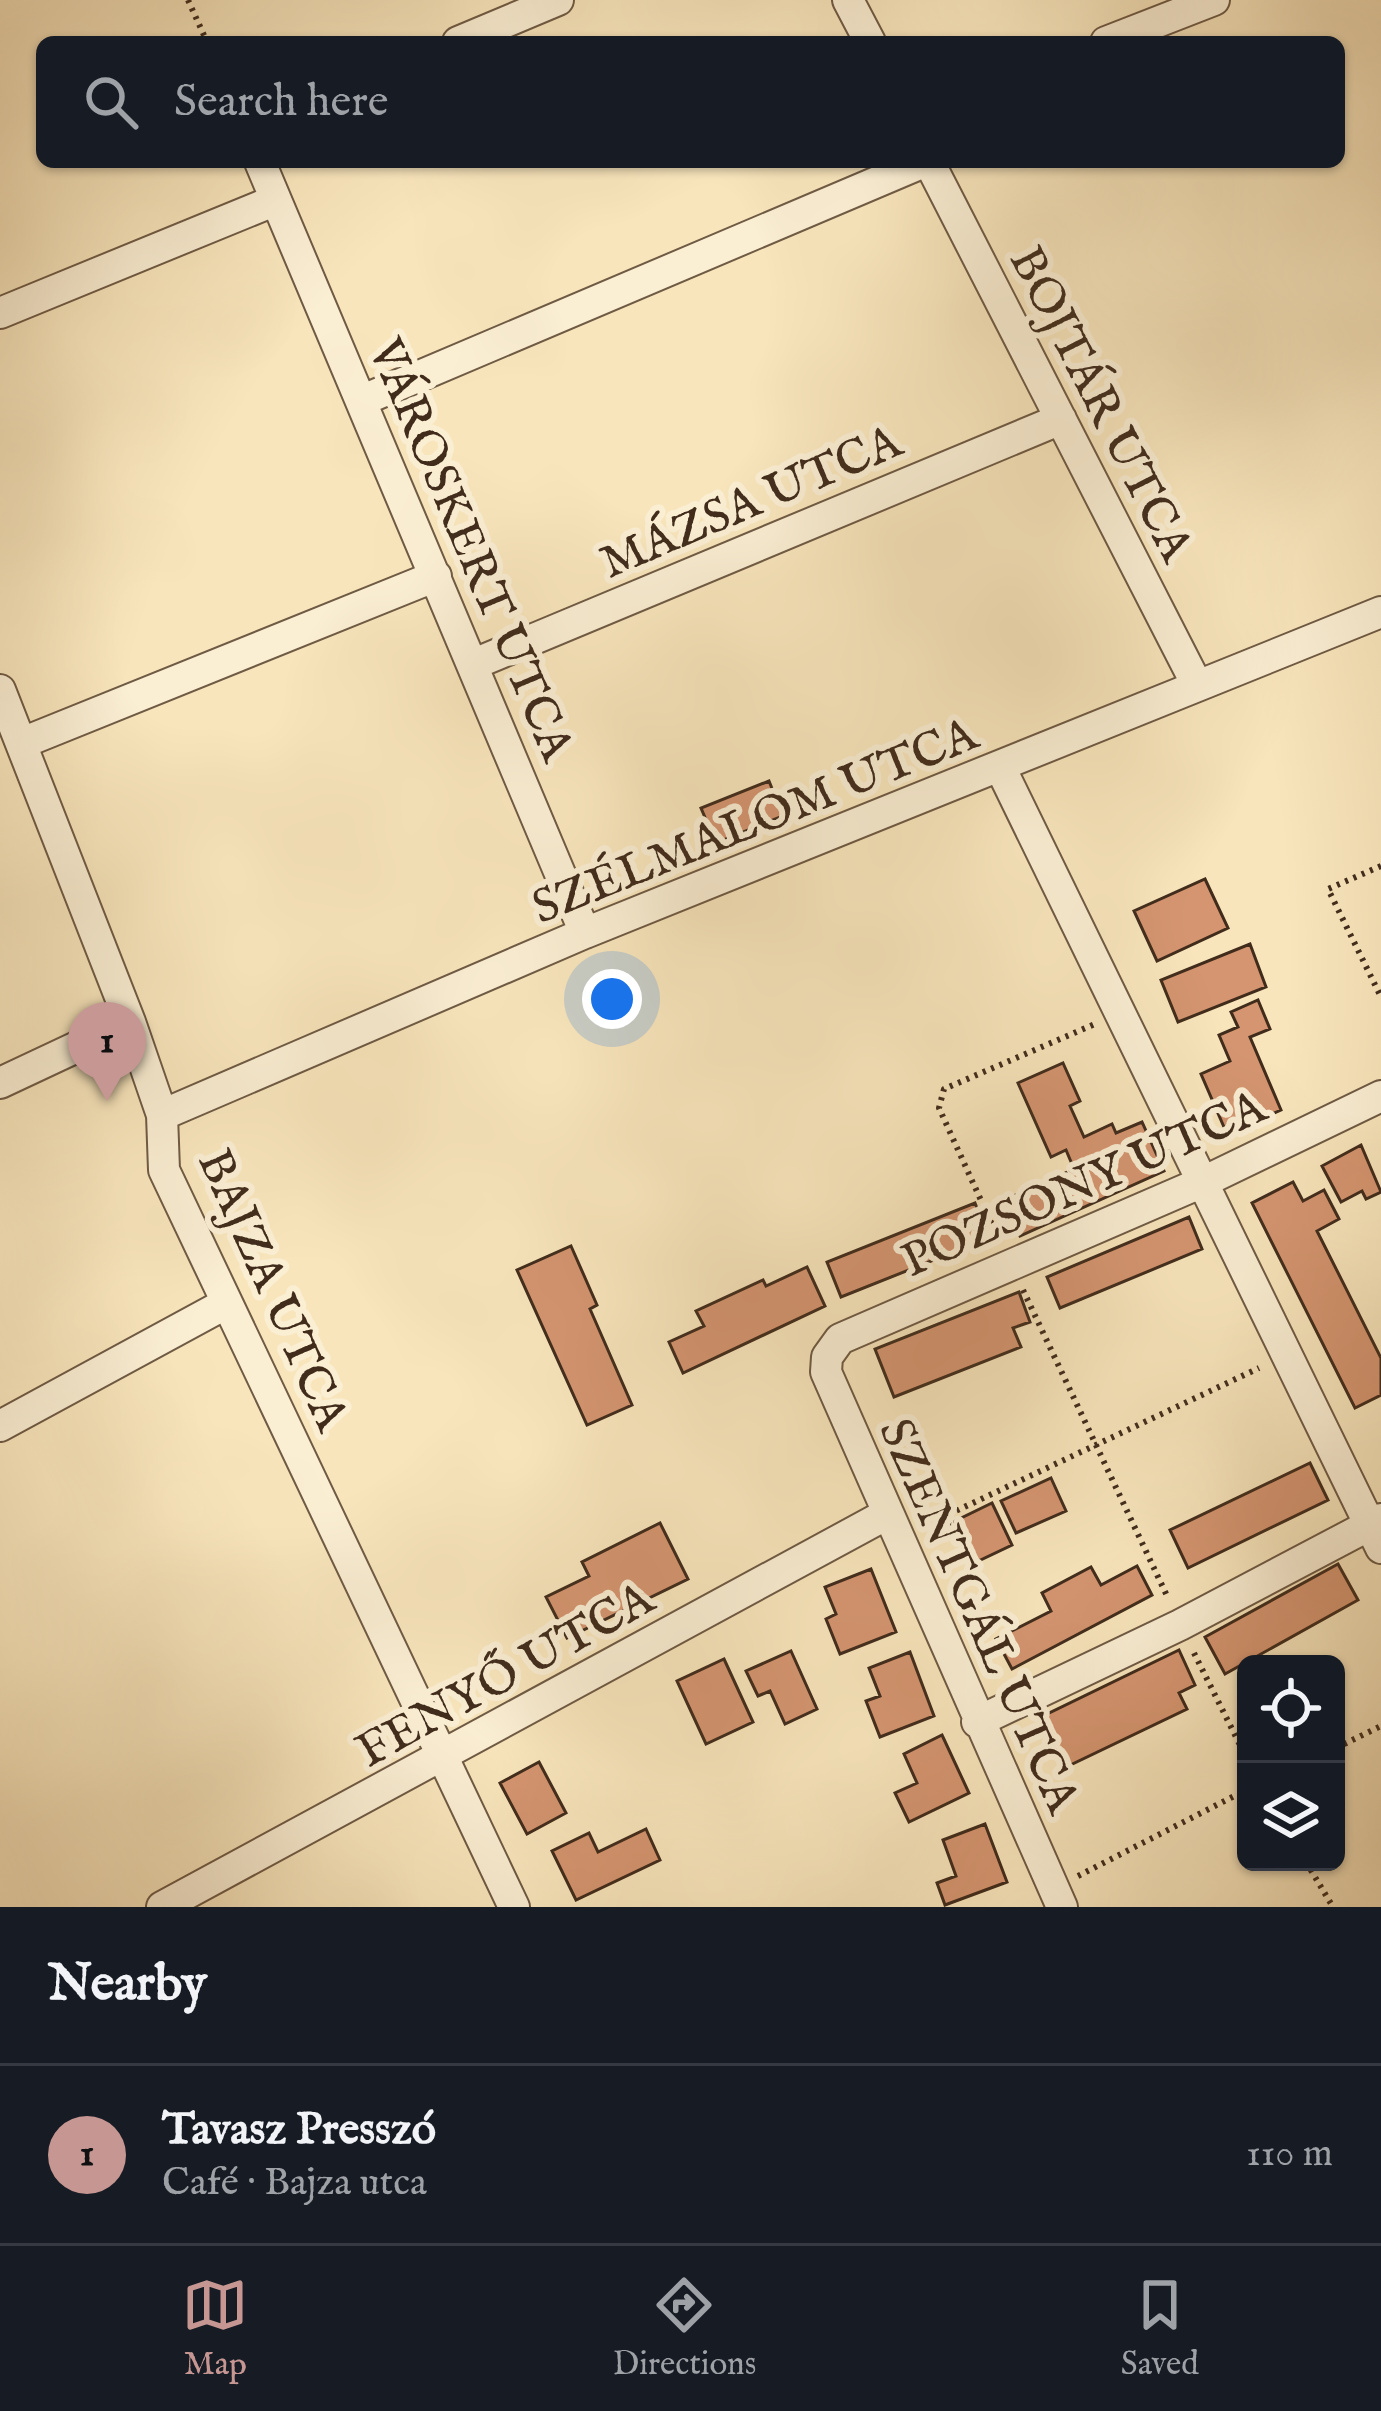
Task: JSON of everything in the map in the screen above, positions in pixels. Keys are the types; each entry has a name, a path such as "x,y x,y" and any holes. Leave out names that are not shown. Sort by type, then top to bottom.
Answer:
{"street":[{"path":"472,36 558,0"},
{"path":"848,0 866,36"},
{"path":"1121,36 1214,0"},
{"name":"VÁROSKERT UTCA","path":"263,168 585,934"},
{"path":"363,400 913,168"},
{"name":"BOJTÁR UTCA","path":"930,168 1196,685"},
{"path":"0,313 276,200"},
{"name":"MÁZSA UTCA","path":"474,664 1061,418"},
{"path":"22,743 436,576"},
{"name":"SZÉLMALOM UTCA","path":"162,1115 585,934 1381,612"},
{"name":"BAJZA UTCA","path":"0,690 162,1115 164,1170 514,1907"},
{"path":"977,1722 1377,1531 1284,1357 1205,1181 1001,769"},
{"path":"0,1083 130,1022"},
{"name":"POZSONY UTCA","path":"827,1357 839,1339 1205,1181 1381,1096"},
{"path":"0,1426 225,1304"},
{"name":"SZENTGÁL UTCA","path":"827,1357 826,1372 1057,1898"},
{"name":"FENYŐ UTCA","path":"162,1907 892,1526"}],"path":[{"path":"188,0 204,36"},
{"path":"1381,866 1328,889 1381,997"},
{"path":"1123,1012 944,1089 939,1108 1237,1739"},
{"path":"892,1526 1097,1442 1284,1357"},
{"path":"1345,1744 1381,1726"},
{"path":"1057,1898 1237,1795"},
{"path":"1311,1871 1333,1907"}],"building":[{"path":"769,781 783,816 716,843 701,808"},
{"path":"1205,879 1228,928 1157,961 1134,911"},
{"path":"1250,944 1266,987 1178,1022 1161,980"},
{"path":"1258,1000 1270,1029 1250,1037 1281,1110 1227,1134 1201,1074 1230,1061 1219,1035 1238,1027 1231,1012"},
{"path":"1063,1063 1080,1101 1070,1106 1084,1137 1112,1124 1116,1133 1142,1122 1164,1171 1020,1236 1004,1200 1074,1169 1066,1150 1051,1157 1018,1083"},
{"path":"1361,1145 1381,1192 1366,1199 1362,1191 1341,1202 1322,1166"},
{"path":"1293,1182 1303,1201 1324,1190 1339,1219 1317,1231 1381,1358 1381,1395 1355,1408 1252,1203"},
{"path":"975,1203 989,1238 841,1297 827,1262"},
{"path":"1189,1217 1202,1249 1060,1308 1047,1277"},
{"path":"571,1246 597,1305 590,1309 632,1405 587,1425 517,1270"},
{"path":"807,1267 825,1306 683,1373 669,1342 704,1326 696,1311 763,1280 766,1286"},
{"path":"1019,1292 1030,1322 1013,1328 1021,1347 894,1397 875,1349"},
{"path":"1310,1463 1328,1500 1188,1568 1170,1530"},
{"path":"1051,1478 1066,1511 1016,1533 1001,1501"},
{"path":"992,1503 1012,1545 970,1565 951,1523"},
{"path":"660,1523 688,1579 567,1638 546,1597 589,1576 582,1562"},
{"path":"1338,1564 1358,1600 1259,1655 1237,1655 1237,1667 1225,1674 1205,1637"},
{"path":"1137,1566 1152,1595 1012,1669 996,1639 1051,1611 1042,1593 1091,1567 1101,1585"},
{"path":"871,1569 896,1632 840,1654 826,1619 836,1614 825,1587"},
{"path":"1179,1650 1195,1685 1179,1693 1187,1709 1064,1768 1039,1718"},
{"path":"791,1651 817,1709 785,1724 770,1691 758,1696 746,1671"},
{"path":"910,1652 934,1716 880,1737 866,1701 880,1696 869,1668"},
{"path":"724,1659 753,1722 706,1744 677,1681"},
{"path":"942,1735 969,1793 909,1822 895,1793 917,1783 904,1754"},
{"path":"539,1762 566,1813 527,1834 500,1783"},
{"path":"985,1824 1007,1882 945,1905 937,1883 956,1876 943,1840"},
{"path":"646,1829 660,1860 576,1900 552,1851 589,1833 598,1852"}],"place":[{"name":"Tavasz Presszó","path":"107,1101"}]}
